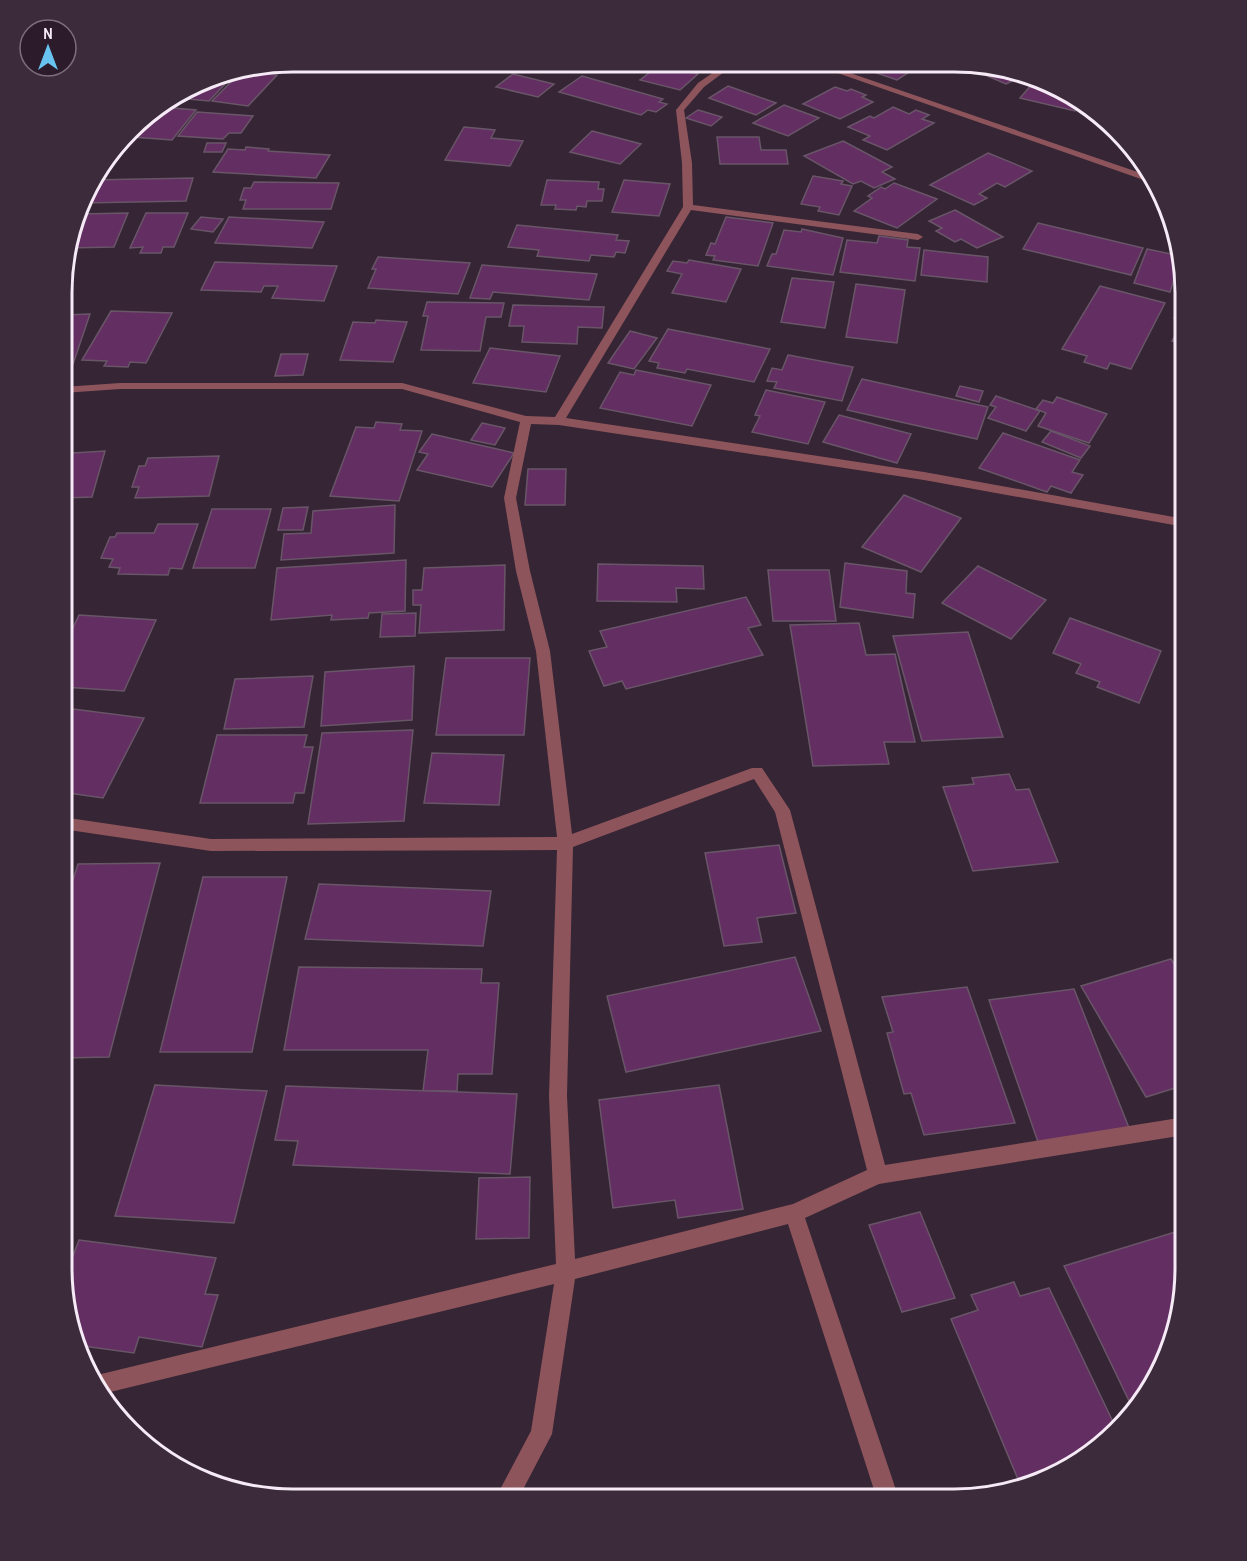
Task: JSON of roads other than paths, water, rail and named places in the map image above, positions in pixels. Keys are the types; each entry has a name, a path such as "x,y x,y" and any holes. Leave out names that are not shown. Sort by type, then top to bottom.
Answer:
{"street":[{"path":"559,421 688,207 687,163 680,110 701,85 719,72"},
{"path":"839,72 1142,177"},
{"path":"688,207 918,237"},
{"path":"72,389 120,386 402,386 526,420 559,421 924,476 1175,521"},
{"path":"511,1489 541,1434 566,1271 558,1096 565,843 543,651 523,571 510,498 526,420"},
{"path":"72,824 211,845 565,843 757,772 782,810 878,1175"},
{"path":"104,1383 566,1271 794,1213 878,1175 1175,1128"},
{"path":"794,1213 885,1489"}]}
